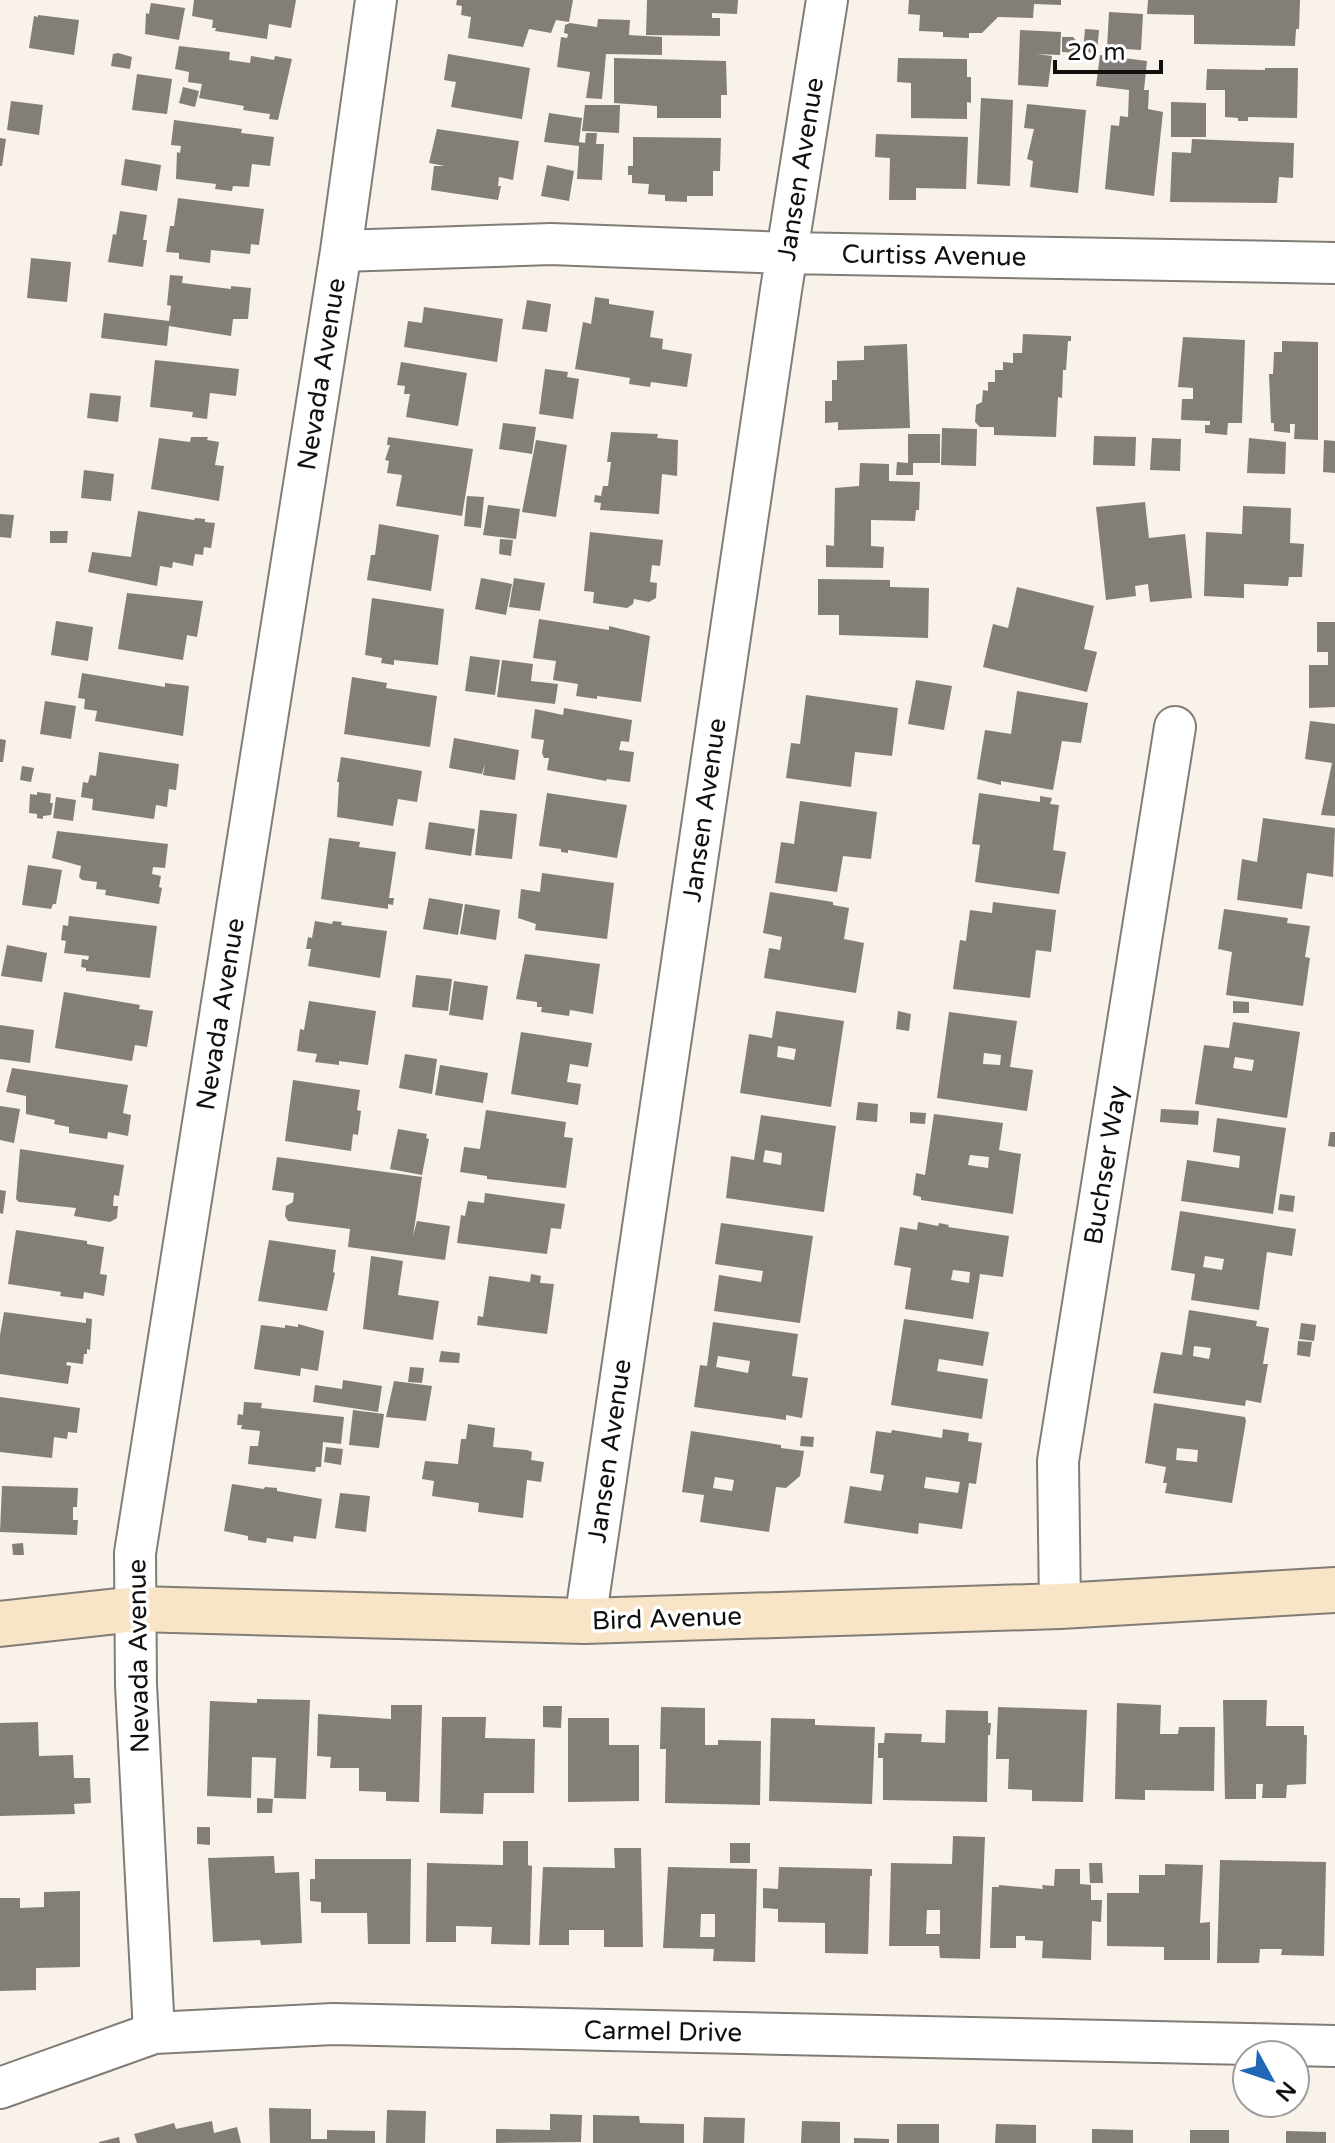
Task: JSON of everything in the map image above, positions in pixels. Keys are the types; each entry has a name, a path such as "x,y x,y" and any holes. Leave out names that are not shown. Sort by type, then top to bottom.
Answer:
{"main road":[{"name":"Bird Avenue","path":"0,1624 136,1609 585,1621 1060,1606 1335,1590"}],"street":[{"name":"Nevada Avenue","path":"154,2033 136,1685 136,1544 341,251 376,0"},
{"name":"Jansen Avenue","path":"585,1621 827,0"},
{"name":"Curtiss Avenue","path":"341,251 551,244 787,253 1335,263"},
{"name":"Buchser Way","path":"1060,1606 1058,1461 1175,727"},
{"name":"Carmel Drive","path":"0,2088 154,2033 333,2024 1335,2046"}],"building":[{"path":"194,0 296,0 291,28 269,24 267,39 215,31 216,28 212,28 213,20 192,16"},
{"path":"457,0 573,0 569,22 556,20 551,33 529,29 523,47 468,38 471,17 461,15 462,6 456,5"},
{"path":"647,0 738,0 737,14 712,13 712,18 720,18 720,36 646,35"},
{"path":"909,0 1061,0 1061,5 1034,4 1033,18 998,17 982,33 969,33 969,38 943,37 943,32 919,31 920,15 908,14"},
{"path":"1148,0 1300,0 1295,46 1194,44 1194,15 1147,14"},
{"path":"151,3 185,8 179,40 145,34 146,13 149,14"},
{"path":"1109,12 1143,14 1141,50 1107,48"},
{"path":"34,16 79,20 74,55 29,48"},
{"path":"598,19 630,20 629,35 662,37 662,55 606,54 602,99 586,98 590,72 557,67 561,37 567,38 568,34 564,33 565,25 597,27"},
{"path":"1085,29 1099,30 1097,53 1083,52"},
{"path":"1020,30 1061,32 1060,55 1037,54 1052,56 1048,87 1018,85"},
{"path":"1062,37 1073,37 1078,43 1078,53 1062,52"},
{"path":"179,46 230,52 229,60 250,63 251,56 292,59 278,120 269,119 270,114 243,110 244,106 199,98 202,84 188,82 189,72 175,69"},
{"path":"113,54 132,57 130,69 111,66"},
{"path":"448,54 530,68 522,119 451,107 456,82 444,80"},
{"path":"1100,55 1147,61 1144,90 1149,90 1148,109 1163,112 1154,196 1105,189 1111,125 1119,126 1120,116 1128,117 1129,90 1096,86"},
{"path":"614,58 726,61 727,95 721,95 721,118 657,118 657,106 614,103"},
{"path":"898,58 967,59 971,103 967,102 967,119 911,118 911,83 897,82"},
{"path":"1298,68 1297,118 1248,117 1248,121 1238,121 1238,118 1225,117 1225,90 1206,90 1207,69"},
{"path":"137,74 172,79 167,114 132,110"},
{"path":"183,87 199,91 195,107 179,103"},
{"path":"981,98 1013,100 1010,186 977,184"},
{"path":"11,101 43,105 39,135 7,130"},
{"path":"1171,102 1206,103 1206,137 1171,137"},
{"path":"1027,104 1086,110 1078,193 1030,187 1033,161 1027,159 1034,129 1024,128"},
{"path":"585,105 620,105 619,133 582,131"},
{"path":"549,113 582,118 579,142 585,143 586,133 597,133 596,144 604,144 602,180 577,179 579,146 544,142"},
{"path":"174,120 242,129 241,133 274,137 270,166 252,164 249,187 233,186 232,191 215,189 216,184 176,179 177,152 180,153 181,146 171,145"},
{"path":"437,129 519,141 513,180 499,177 498,200 431,190 434,166 445,166 429,163"},
{"path":"876,134 968,137 966,189 916,188 916,200 889,200 890,158 875,157"},
{"path":"633,137 721,138 720,171 713,171 713,196 687,196 687,202 665,201 665,195 648,194 649,184 632,183 628,166 633,166"},
{"path":"0,138 6,139 2,166 0,166"},
{"path":"1192,139 1294,143 1293,178 1279,177 1277,203 1170,202 1172,152 1191,153"},
{"path":"125,159 161,165 157,191 121,185"},
{"path":"547,165 574,171 569,201 541,196"},
{"path":"178,198 264,209 259,245 251,244 250,254 211,250 210,263 179,259 179,253 166,252"},
{"path":"120,211 147,215 143,267 108,262"},
{"path":"31,258 71,262 67,302 27,298"},
{"path":"170,275 183,276 182,283 231,289 231,286 251,288 248,319 233,319 231,336 169,326 167,346 101,338 104,313 169,321"},
{"path":"595,297 609,299 609,304 654,311 650,337 663,339 662,349 692,354 687,387 651,382 650,387 629,384 630,378 575,369 583,322 591,324"},
{"path":"527,300 551,304 547,332 522,329"},
{"path":"424,307 503,319 497,362 404,347 408,321 422,323"},
{"path":"1023,334 1071,336 1066,370 1063,370 1062,398 1058,397 1056,437 994,435 994,427 980,427 975,422 976,405 982,402 983,390 988,391 988,382 995,382 995,370 1003,370 1003,362 1013,363 1013,353 1022,353"},
{"path":"1183,337 1245,340 1242,423 1228,423 1227,435 1205,433 1205,425 1210,425 1210,421 1181,420 1182,399 1193,399 1193,388 1178,387"},
{"path":"1282,341 1318,342 1318,440 1294,439 1295,424 1290,424 1290,433 1274,431 1274,423 1271,423 1269,374 1273,374 1274,352 1282,352"},
{"path":"907,344 910,428 838,430 838,422 825,423 825,401 832,401 832,380 837,380 837,361 864,360 864,346"},
{"path":"155,360 239,369 236,396 210,393 207,419 192,417 193,412 150,407"},
{"path":"401,362 467,373 458,426 406,417 410,394 404,394 405,386 397,385"},
{"path":"545,369 568,372 567,377 579,379 573,419 539,414"},
{"path":"90,393 121,396 118,422 87,418"},
{"path":"503,423 536,427 532,454 499,449"},
{"path":"942,428 977,429 976,466 941,465"},
{"path":"611,432 658,434 657,438 678,440 677,476 662,474 659,514 600,510 601,503 594,502 595,495 601,496 603,486 608,486"},
{"path":"908,434 940,434 940,463 913,463 913,475 896,475 897,462 908,463"},
{"path":"1094,436 1136,437 1135,466 1093,465"},
{"path":"191,437 208,437 207,440 219,442 215,465 224,466 219,501 151,489 159,438 190,442"},
{"path":"388,437 473,449 462,516 396,506 402,475 387,473"},
{"path":"1152,438 1181,439 1180,471 1150,470"},
{"path":"1249,438 1286,442 1285,474 1247,473"},
{"path":"536,440 567,445 556,517 522,512"},
{"path":"1324,440 1335,441 1335,473 1323,472"},
{"path":"860,463 889,464 889,481 920,482 919,510 916,510 915,521 871,520 871,546 884,547 883,568 826,567 826,545 834,546 835,488 859,486"},
{"path":"84,470 114,474 111,501 81,498"},
{"path":"467,496 484,497 481,528 464,526"},
{"path":"1145,502 1149,538 1185,534 1192,598 1150,602 1148,584 1135,586 1136,596 1106,600 1096,507"},
{"path":"488,505 520,509 516,539 483,535"},
{"path":"1243,506 1291,508 1290,543 1304,544 1302,577 1289,577 1288,586 1244,584 1244,598 1204,596 1206,532 1242,534"},
{"path":"138,511 205,519 205,522 215,523 211,548 204,547 203,555 195,554 193,566 173,562 172,568 160,566 157,586 88,572 92,552 131,557"},
{"path":"0,514 14,515 11,538 0,537"},
{"path":"379,524 439,535 431,591 367,580 371,555 375,555"},
{"path":"50,531 68,531 67,543 50,543"},
{"path":"590,532 663,540 660,566 652,565 650,582 657,583 656,598 649,602 634,599 627,608 593,603 594,592 584,591"},
{"path":"500,539 513,540 511,556 499,554"},
{"path":"481,578 512,584 506,615 475,609"},
{"path":"514,578 545,583 540,611 509,607"},
{"path":"818,579 890,580 890,587 929,588 928,638 839,635 839,615 818,615"},
{"path":"1017,587 1094,606 1084,649 1097,652 1087,692 983,667 993,624 1008,628"},
{"path":"127,593 203,601 197,637 187,635 183,660 118,649"},
{"path":"372,598 444,609 438,665 394,660 394,665 381,663 382,658 365,655"},
{"path":"539,619 609,630 609,626 650,636 641,702 576,696 578,684 553,680 556,661 533,658"},
{"path":"56,621 93,627 88,661 51,655"},
{"path":"1317,622 1335,622 1335,707 1309,708 1309,665 1328,665 1328,652 1317,652"},
{"path":"470,656 500,660 495,695 465,691"},
{"path":"502,660 533,664 531,681 558,684 555,704 497,697"},
{"path":"82,673 165,687 165,683 189,686 183,736 95,721 97,711 84,709 85,699 78,698"},
{"path":"352,677 387,683 386,688 437,696 430,747 344,734"},
{"path":"916,680 952,686 944,730 908,724"},
{"path":"1017,691 1088,703 1081,743 1062,741 1053,790 1001,781 1001,785 977,779 985,730 1011,734"},
{"path":"806,695 898,708 892,756 855,752 851,787 786,778 791,743 800,744"},
{"path":"45,701 76,706 71,739 40,734"},
{"path":"564,708 632,720 629,742 621,741 619,750 634,752 630,782 606,781 547,770 549,758 544,758 542,753 544,740 531,738 535,709 563,715"},
{"path":"1310,721 1335,724 1335,816 1321,815 1332,763 1305,759"},
{"path":"454,738 519,750 515,780 483,775 485,764 482,774 449,768"},
{"path":"0,739 6,740 3,762 0,762"},
{"path":"99,752 179,764 176,790 169,789 167,807 156,805 154,819 92,810 93,799 81,797 83,782 88,783 90,775 96,776"},
{"path":"341,757 422,771 417,802 398,799 393,826 337,817"},
{"path":"22,766 34,768 31,782 20,780"},
{"path":"37,792 51,794 50,803 53,803 51,815 43,816 43,819 29,813 30,794 37,795"},
{"path":"547,793 627,805 617,858 568,850 568,853 561,852 561,849 539,846"},
{"path":"979,793 1040,802 1040,796 1052,798 1050,804 1059,805 1053,850 1066,852 1059,894 975,882 980,845 972,844"},
{"path":"56,797 76,800 73,821 53,818"},
{"path":"800,801 877,812 871,859 843,856 837,892 775,883 781,842 794,844"},
{"path":"480,810 517,814 512,859 475,855"},
{"path":"1263,818 1335,828 1333,877 1307,873 1302,909 1237,900 1242,859 1257,862"},
{"path":"429,822 475,829 471,856 425,849"},
{"path":"57,831 168,844 165,868 153,867 152,874 161,876 159,904 105,895 106,890 96,889 97,882 82,880 79,877 81,866 52,858"},
{"path":"329,838 360,842 359,847 396,852 389,898 394,898 393,905 388,904 388,909 321,899"},
{"path":"28,865 62,870 56,904 51,909 22,905"},
{"path":"542,873 614,883 607,939 535,930 536,924 518,918 521,889 540,892"},
{"path":"770,892 833,902 833,905 849,908 844,939 864,943 856,993 764,978 769,948 780,950 782,937 763,933"},
{"path":"429,898 463,904 458,935 423,929"},
{"path":"993,902 1056,910 1051,952 1036,950 1030,998 953,989 960,940 966,941 970,910 992,913"},
{"path":"465,904 500,910 496,940 460,934"},
{"path":"1224,909 1288,918 1287,923 1310,926 1305,957 1310,958 1303,1006 1226,995 1232,952 1218,949"},
{"path":"69,916 157,926 150,978 86,971 81,967 82,959 88,960 89,956 64,953 66,941 61,940 63,925 68,926"},
{"path":"315,921 342,922 341,925 387,931 380,978 308,966 311,949 306,949"},
{"path":"7,945 47,953 42,982 1,976"},
{"path":"525,954 600,964 593,1014 570,1010 569,1016 541,1012 542,1007 537,1007 537,1002 516,999"},
{"path":"416,975 452,979 448,1011 412,1007"},
{"path":"454,981 488,986 483,1020 449,1015"},
{"path":"64,992 140,1005 139,1009 153,1011 147,1047 135,1045 132,1061 55,1048"},
{"path":"309,1001 376,1011 368,1065 315,1062 317,1054 297,1051"},
{"path":"1233,1001 1249,1002 1249,1013 1233,1013"},
{"path":"776,1011 844,1021 831,1107 740,1093 749,1034 772,1038","holes":["778,1046 796,1049 794,1060 777,1057"]},
{"path":"898,1011 911,1014 909,1031 896,1029"},
{"path":"949,1012 1017,1021 1010,1067 1033,1070 1027,1111 937,1098","holes":["984,1053 1001,1055 1000,1065 983,1064"]},
{"path":"1233,1022 1300,1032 1287,1118 1195,1104 1204,1045 1229,1048","holes":["1235,1057 1254,1060 1252,1071 1233,1068"]},
{"path":"0,1025 34,1030 30,1063 0,1059"},
{"path":"521,1032 592,1043 588,1067 570,1064 567,1082 581,1084 578,1105 511,1094"},
{"path":"405,1054 437,1059 432,1094 399,1088"},
{"path":"440,1065 488,1073 483,1103 435,1095"},
{"path":"12,1068 128,1085 123,1113 131,1115 128,1136 108,1132 107,1139 69,1133 69,1127 54,1124 55,1120 26,1114 26,1096 6,1092"},
{"path":"293,1080 360,1090 358,1135 353,1134 351,1151 285,1141"},
{"path":"858,1102 878,1104 877,1122 856,1120"},
{"path":"0,1106 20,1109 14,1143 0,1140"},
{"path":"1161,1109 1199,1111 1198,1125 1160,1122"},
{"path":"486,1110 566,1122 564,1137 573,1138 566,1188 487,1179 487,1176 460,1172 464,1147 480,1149"},
{"path":"910,1112 926,1113 925,1124 910,1123"},
{"path":"934,1114 1003,1123 999,1150 1021,1154 1013,1214 921,1200 921,1197 913,1195 916,1173 925,1175","holes":["970,1155 989,1157 988,1168 968,1165"]},
{"path":"761,1115 836,1126 824,1212 726,1198 731,1156 754,1160","holes":["765,1150 782,1153 781,1165 763,1162"]},
{"path":"1217,1118 1286,1128 1273,1214 1181,1201 1187,1160 1239,1168 1240,1156 1213,1152"},
{"path":"398,1129 427,1134 426,1138 429,1139 422,1175 390,1169"},
{"path":"1330,1132 1335,1132 1335,1147 1328,1146"},
{"path":"20,1149 124,1165 119,1196 114,1195 113,1206 118,1206 117,1218 110,1222 74,1216 76,1208 19,1202 16,1199"},
{"path":"277,1157 422,1177 413,1236 417,1221 450,1226 445,1260 348,1247 350,1229 288,1221 286,1206 293,1202 294,1193 272,1190"},
{"path":"0,1190 6,1191 3,1214 0,1213"},
{"path":"485,1193 565,1204 561,1229 551,1228 547,1254 457,1243 461,1215 465,1216 468,1201 484,1203"},
{"path":"1280,1194 1295,1196 1293,1212 1278,1210"},
{"path":"1180,1211 1296,1229 1292,1256 1267,1252 1259,1310 1191,1300 1195,1274 1171,1270","holes":["1205,1256 1224,1259 1222,1270 1203,1267"]},
{"path":"918,1222 938,1226 939,1223 1009,1236 1003,1277 980,1274 973,1319 905,1309 911,1268 894,1265 900,1227 917,1230","holes":["953,1270 970,1272 969,1283 951,1280"]},
{"path":"721,1223 813,1236 800,1323 714,1311 719,1275 761,1282 763,1271 715,1264"},
{"path":"16,1230 87,1241 87,1244 104,1247 100,1274 107,1275 104,1296 84,1292 83,1299 60,1296 61,1292 8,1284"},
{"path":"269,1240 336,1250 327,1311 258,1301"},
{"path":"371,1256 403,1261 398,1295 439,1301 433,1340 363,1329"},
{"path":"531,1274 541,1276 540,1283 554,1284 547,1334 477,1325 478,1316 483,1317 489,1276 530,1282"},
{"path":"1189,1310 1257,1321 1256,1326 1269,1328 1263,1364 1268,1364 1261,1403 1246,1400 1245,1406 1153,1393 1161,1352 1182,1355","holes":["1194,1346 1211,1348 1209,1359 1193,1356"]},
{"path":"4,1312 86,1323 86,1318 92,1319 90,1350 87,1349 87,1354 84,1354 83,1364 67,1362 66,1365 71,1366 68,1384 0,1374 0,1335"},
{"path":"904,1319 989,1332 983,1366 939,1359 937,1371 988,1379 982,1419 891,1405"},
{"path":"713,1322 798,1334 792,1376 808,1378 802,1418 786,1415 786,1420 694,1407 700,1365 707,1366","holes":["718,1356 750,1361 748,1373 716,1367"]},
{"path":"1301,1323 1316,1325 1314,1341 1299,1339"},
{"path":"298,1324 324,1331 318,1371 301,1368 300,1376 254,1369 261,1325 285,1328 285,1325 298,1327"},
{"path":"1298,1341 1312,1342 1310,1357 1297,1355"},
{"path":"441,1351 460,1353 459,1363 439,1362"},
{"path":"410,1367 424,1368 422,1383 408,1382"},
{"path":"343,1380 382,1386 378,1412 313,1402 315,1385 342,1389"},
{"path":"394,1381 432,1386 426,1421 386,1417"},
{"path":"0,1397 80,1408 77,1433 68,1432 67,1439 54,1437 52,1458 0,1452"},
{"path":"244,1402 262,1403 261,1408 344,1417 341,1444 323,1442 321,1467 316,1467 315,1472 248,1464 250,1446 258,1446 260,1431 241,1429 242,1425 237,1425 238,1414 243,1415"},
{"path":"1154,1403 1245,1417 1232,1503 1165,1493 1166,1467 1145,1463","holes":["1177,1448 1198,1450 1197,1462 1176,1460"]},
{"path":"353,1410 384,1414 379,1448 349,1445"},
{"path":"468,1424 495,1428 493,1447 527,1450 532,1452 531,1460 544,1462 541,1482 527,1480 523,1518 478,1512 479,1503 432,1496 434,1481 422,1479 425,1461 458,1464 461,1439 466,1439"},
{"path":"943,1429 969,1433 968,1441 982,1443 976,1484 969,1483 962,1529 919,1523 918,1534 844,1523 850,1486 881,1491 884,1475 870,1473 876,1431 891,1433 892,1430 942,1438","holes":["926,1477 960,1482 958,1493 924,1488"]},
{"path":"691,1431 804,1451 800,1476 786,1488 776,1487 769,1532 700,1522 704,1495 682,1492","holes":["715,1477 734,1480 732,1491 713,1488"]},
{"path":"801,1436 814,1437 813,1447 800,1446"},
{"path":"326,1447 343,1449 341,1465 324,1462"},
{"path":"232,1484 277,1488 277,1491 322,1499 316,1539 294,1536 293,1542 267,1538 266,1543 224,1531"},
{"path":"2,1486 78,1488 77,1507 73,1507 73,1520 78,1520 77,1535 0,1532"},
{"path":"340,1493 370,1496 366,1532 335,1528"},
{"path":"23,1543 24,1555 13,1555 12,1544"},
{"path":"257,1699 310,1700 306,1799 274,1798 276,1758 252,1757 251,1798 207,1796 210,1701 257,1703"},
{"path":"1223,1700 1267,1700 1266,1726 1304,1726 1304,1735 1307,1735 1306,1784 1287,1785 1286,1798 1262,1798 1263,1784 1256,1784 1256,1799 1225,1799"},
{"path":"1117,1703 1161,1705 1160,1734 1178,1734 1179,1727 1215,1727 1214,1791 1145,1790 1145,1800 1115,1799"},
{"path":"391,1705 422,1705 419,1802 386,1801 386,1792 359,1791 359,1768 330,1768 331,1757 317,1756 318,1714 391,1719"},
{"path":"543,1706 562,1706 561,1728 543,1727"},
{"path":"661,1707 705,1708 705,1745 718,1745 718,1740 761,1741 760,1805 665,1803 666,1749 660,1749"},
{"path":"998,1707 1087,1710 1083,1802 1032,1801 1032,1790 1008,1789 1009,1759 996,1759"},
{"path":"946,1710 988,1711 988,1723 991,1723 987,1802 883,1800 883,1758 878,1758 878,1743 884,1743 885,1733 922,1734 921,1742 945,1743"},
{"path":"442,1717 486,1717 485,1738 535,1739 534,1793 484,1793 483,1814 440,1813"},
{"path":"568,1718 609,1718 609,1745 639,1745 639,1801 568,1802"},
{"path":"771,1718 815,1719 815,1725 875,1727 872,1804 769,1801"},
{"path":"38,1722 39,1756 73,1755 74,1778 90,1778 91,1803 74,1804 75,1814 0,1816 0,1723"},
{"path":"257,1798 273,1799 272,1813 257,1813"},
{"path":"197,1827 210,1827 210,1845 197,1844"},
{"path":"953,1836 985,1837 980,1959 940,1958 939,1946 889,1946 891,1863 952,1864","holes":["927,1910 940,1910 940,1934 926,1934"]},
{"path":"503,1841 528,1841 528,1865 532,1866 530,1945 491,1944 492,1927 456,1926 456,1942 426,1942 427,1863 503,1865"},
{"path":"730,1843 750,1843 750,1863 730,1863"},
{"path":"614,1848 641,1848 643,1947 604,1947 604,1930 569,1930 569,1945 539,1945 543,1867 615,1868"},
{"path":"274,1856 275,1873 299,1872 302,1943 261,1945 260,1940 213,1942 208,1858"},
{"path":"315,1859 411,1859 410,1944 368,1944 367,1913 321,1913 321,1902 310,1901 310,1879 315,1879"},
{"path":"1220,1860 1326,1862 1324,1956 1281,1955 1282,1949 1260,1949 1259,1963 1217,1963"},
{"path":"1089,1863 1102,1863 1103,1883 1090,1883"},
{"path":"1165,1864 1203,1865 1200,1923 1210,1922 1210,1960 1164,1960 1164,1947 1107,1946 1107,1893 1139,1893 1139,1875 1165,1875"},
{"path":"668,1867 757,1869 755,1962 713,1961 714,1949 663,1948","holes":["701,1914 715,1914 715,1937 700,1937"]},
{"path":"779,1867 872,1869 868,1954 825,1953 825,1923 778,1922 778,1909 763,1908 763,1888 778,1889"},
{"path":"1055,1869 1080,1869 1080,1884 1091,1885 1091,1900 1102,1900 1101,1922 1092,1921 1091,1960 1042,1958 1043,1941 1025,1940 1025,1936 1016,1936 1016,1948 990,1948 992,1887 1043,1889 1042,1885 1054,1886"},
{"path":"80,1891 80,1967 36,1968 36,1990 0,1991 0,1898 20,1898 20,1908 44,1907 44,1892"},
{"path":"269,2108 311,2109 311,2139 327,2139 327,2130 375,2131 375,2143 270,2143"},
{"path":"387,2110 426,2111 425,2143 386,2143"},
{"path":"550,2114 582,2115 581,2142 496,2143 496,2129 550,2130"},
{"path":"593,2115 639,2116 640,2123 684,2124 684,2143 593,2143"},
{"path":"704,2117 745,2118 744,2143 703,2143"},
{"path":"212,2121 214,2133 237,2127 241,2143 137,2143 134,2134 174,2123 176,2129"},
{"path":"802,2121 840,2122 840,2143 801,2143"},
{"path":"897,2124 939,2124 939,2143 897,2143"},
{"path":"996,2124 1036,2125 1036,2143 995,2143"},
{"path":"1092,2129 1133,2130 1133,2143 1092,2143"},
{"path":"1190,2130 1229,2130 1229,2143 1190,2143"},
{"path":"1286,2131 1326,2132 1326,2143 1286,2143"},
{"path":"119,2137 120,2143 99,2143 99,2142"},
{"path":"854,2138 889,2139 889,2143 854,2143"}]}
